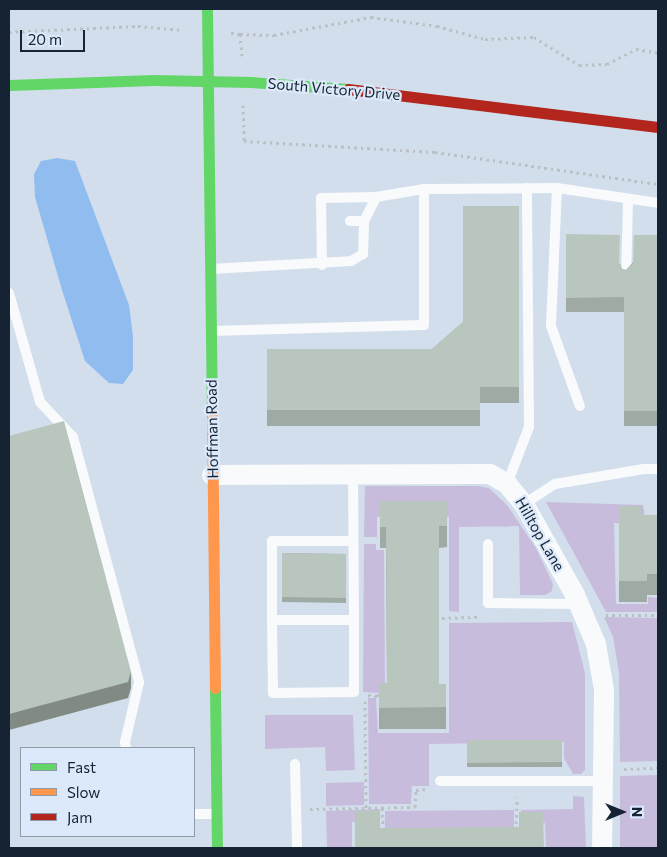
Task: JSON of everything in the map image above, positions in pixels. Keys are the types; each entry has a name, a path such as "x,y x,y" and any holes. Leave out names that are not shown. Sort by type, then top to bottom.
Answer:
{"main road":[{"name":"Hoffman Road","path":"207,9 217,848"},
{"name":"South Victory Drive","path":"9,85 208,80 352,89 658,127"}],"street":[{"name":"Hilltop Lane","path":"212,475 490,474 507,484 524,504 581,610 596,644 604,690 602,848"}],"lane":[{"path":"507,484 529,427 527,188"},
{"path":"322,265 324,222 321,198 376,197 424,189 557,188 658,203"},
{"path":"557,188 551,326 580,406"},
{"path":"210,331 424,325 424,189"},
{"path":"209,269 322,265 351,261 363,254 364,221 376,197"},
{"path":"626,278 628,198"},
{"path":"350,222 364,221"},
{"path":"9,293 40,402 73,437 140,682 126,747"},
{"path":"524,504 555,484 644,469 658,469"},
{"path":"353,474 354,692 273,693 272,541 353,541"},
{"path":"488,544 488,603 581,610"},
{"path":"272,620 354,620"},
{"path":"295,764 297,848"},
{"path":"440,781 517,781 603,775"},
{"path":"195,814 216,814"}],"path":[{"path":"240,34 274,35 371,17 436,26 485,39 534,38 579,65 606,64 636,49 658,53"},
{"path":"581,610 658,615"},
{"path":"366,808 365,695 377,696 387,688"},
{"path":"603,775 658,768"},
{"path":"296,810 415,807 416,790 426,790 440,781"},
{"path":"516,836 517,781"},
{"path":"382,808 383,838"}],"shaded area":[{"path":"365,486 478,486 489,488 507,505 536,548 553,584 552,591 545,595 520,595 519,526 459,527 459,612 449,611 449,517 377,517 377,537 364,537"},
{"path":"546,502 643,505 646,524 614,523 616,604 648,604 648,597 658,598 658,612 606,612"},
{"path":"364,544 376,544 376,550 384,550 385,687 379,693 363,692"},
{"path":"604,617 658,618 658,761 620,762 619,673 613,637"},
{"path":"572,622 585,673 585,770 581,774 573,774 564,758 564,742 429,744 429,786 412,786 411,804 369,804 368,698 376,698 378,733 449,733 449,623"},
{"path":"265,715 353,715 355,770 326,771 325,747 265,749"},
{"path":"658,775 658,848 620,848 620,776"},
{"path":"364,782 364,805 326,806 326,783"},
{"path":"573,796 584,797 586,848 546,848 545,823 521,822 521,810 573,809"},
{"path":"379,809 380,821 352,822 352,848 327,848 326,811"},
{"path":"514,810 514,834 385,834 385,811"}],"water":[{"path":"57,158 75,161 129,305 133,337 133,370 123,384 109,383 85,361 62,290 35,197 34,174 41,161"}],"building":[{"path":"463,206 519,206 519,387 480,387 480,410 267,410 267,349 432,349 463,322"},
{"path":"566,234 620,235 619,263 622,269 626,270 633,264 634,235 658,235 658,411 624,411 624,297 566,298"},
{"path":"64,421 131,672 128,682 9,714 9,436"},
{"path":"380,501 447,501 447,526 439,526 439,684 446,684 446,707 379,708 379,683 387,683 386,527 380,527"},
{"path":"619,506 642,506 642,515 658,515 658,574 647,574 647,581 619,581"},
{"path":"282,553 346,554 346,598 282,597"},
{"path":"467,740 562,740 562,762 467,763"},
{"path":"380,810 380,828 519,827 519,812 543,812 544,848 355,848 355,811"}],"traffic: fast":[{"path":"207,9 212,406"},
{"path":"9,85 154,80 251,82 348,89"},
{"path":"215,688 217,848"}],"traffic: slow":[{"path":"212,406 215,688"}],"traffic: jam":[{"path":"348,89 658,127"}]}
